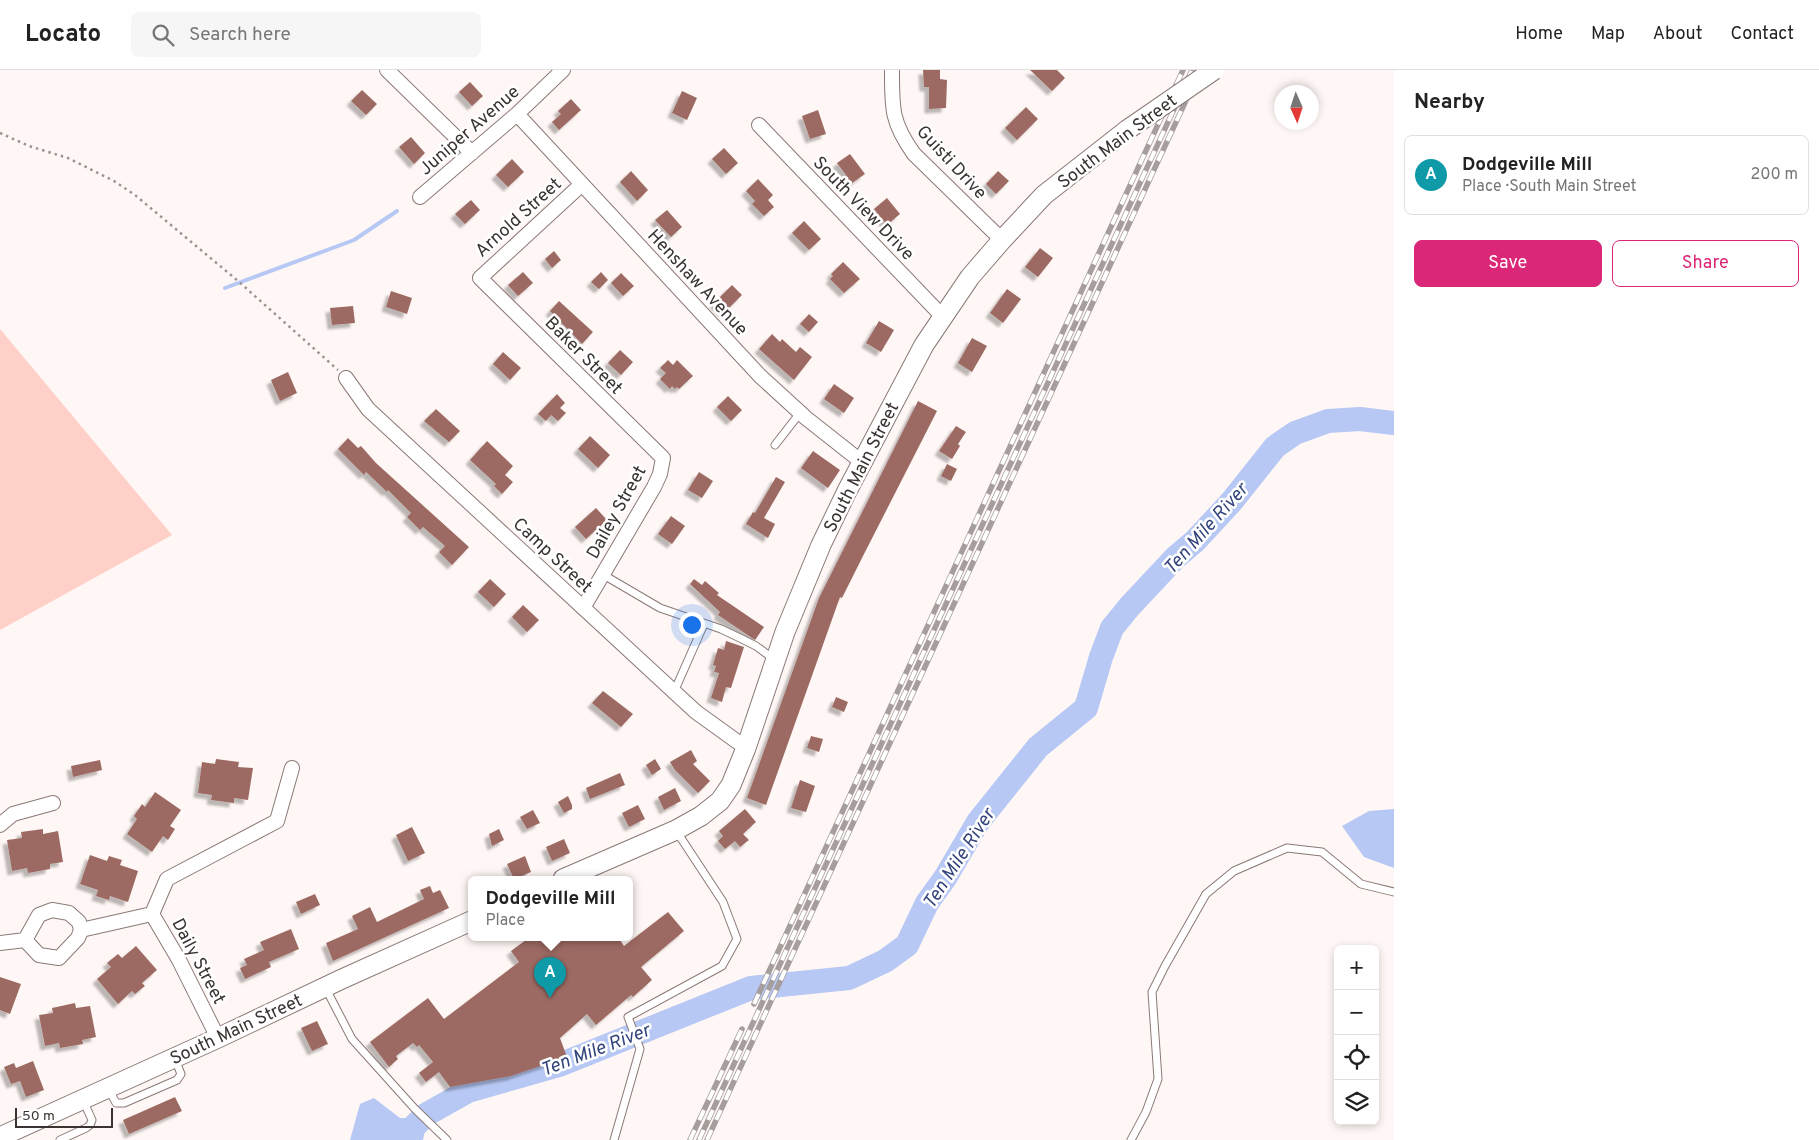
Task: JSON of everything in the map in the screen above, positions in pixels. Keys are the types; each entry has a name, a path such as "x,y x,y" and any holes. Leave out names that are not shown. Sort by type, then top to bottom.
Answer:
{"main road":[{"name":"South Main Street","path":"570,876 676,830 701,816 720,801 731,785 746,748 785,632 821,545 924,345 970,278 1044,195 1127,130 1214,70"},
{"name":"South Main Street","path":"1,1132 175,1058 468,922"}],"street":[{"path":"387,70 472,153"},
{"name":"Juniper Avenue","path":"420,197 517,114 563,70"},
{"name":"Guisti Drive","path":"892,70 892,107 896,125 903,139 914,154 1002,240"},
{"name":"Henshaw Avenue","path":"517,114 760,376 800,413 863,462"},
{"name":"South View Drive","path":"759,126 943,317"},
{"name":"Arnold Street","path":"480,278 582,184"},
{"name":"Baker Street","path":"480,278 663,458"},
{"name":"Camp Street","path":"346,378 368,409 582,608 696,712 746,748"},
{"name":"Dailey Street","path":"582,608 654,487 660,474 663,458"},
{"path":"152,914 167,879 277,821 292,768"},
{"path":"0,824 13,814 54,803"},
{"path":"52,910 70,913 79,922 81,930 78,938 59,958 39,955 25,940 39,915 52,910"},
{"name":"Daily Street","path":"81,930 152,914 179,960 218,1038"},
{"path":"0,943 25,940"}],"lane":[{"path":"776,445 800,413"},
{"path":"602,574 660,608 742,638 775,660"},
{"path":"674,693 704,624"},
{"path":"614,1140 640,1050 628,1017 722,966 737,939 723,902 676,830"},
{"path":"1131,1140 1146,1112 1158,1079 1152,992 1206,894 1234,871 1287,848 1322,852 1361,884 1394,892"},
{"path":"325,987 352,1039 415,1109 447,1140"},
{"path":"60,1140 90,1125 92,1120 82,1099"}],"path":[{"path":"0,133 29,146 68,158 114,181 135,195 238,281 346,378"}],"shaded area":[{"path":"0,329 172,535 0,630"}],"water":[{"path":"1394,809 1394,868 1364,857 1342,826 1369,811"},
{"path":"374,1098 400,1118 408,1118 422,1108 436,1122 425,1130 423,1140 350,1140 360,1104"}],"building":[{"path":"923,70 940,70 940,79 947,80 946,108 929,109 929,87 924,87"},
{"path":"1030,70 1057,70 1065,78 1052,91"},
{"path":"470,82 483,96 472,106 459,92"},
{"path":"362,90 377,104 366,115 351,101"},
{"path":"682,91 697,98 687,120 672,113"},
{"path":"571,99 581,110 559,130 552,122 561,114 558,111"},
{"path":"1026,107 1038,119 1017,140 1005,128"},
{"path":"818,110 826,134 810,139 802,116"},
{"path":"411,137 425,153 414,164 399,147"},
{"path":"724,148 738,163 726,174 712,159"},
{"path":"850,154 865,174 852,183 837,163"},
{"path":"512,159 524,172 508,187 496,175"},
{"path":"631,171 648,190 637,201 620,182"},
{"path":"998,171 1009,181 996,194 986,184"},
{"path":"758,179 773,195 768,200 774,207 764,216 752,204 755,201 746,191"},
{"path":"887,198 900,214 887,225 874,209"},
{"path":"471,200 480,210 465,224 455,214"},
{"path":"667,210 682,227 671,237 655,220"},
{"path":"804,221 821,239 809,250 792,233"},
{"path":"1040,248 1053,258 1038,277 1025,267"},
{"path":"554,251 561,260 552,268 545,259"},
{"path":"843,262 860,279 844,293 830,279 833,276 831,274"},
{"path":"523,272 533,283 518,296 508,285"},
{"path":"601,272 608,280 599,289 591,282"},
{"path":"621,273 634,286 623,296 611,283"},
{"path":"732,285 742,295 724,313 714,303"},
{"path":"1007,289 1021,299 1003,323 990,313"},
{"path":"391,291 412,298 407,314 386,307"},
{"path":"559,301 593,332 582,344 550,311"},
{"path":"353,306 355,323 332,325 330,308"},
{"path":"809,314 818,322 809,332 800,324"},
{"path":"879,321 894,330 881,352 866,343"},
{"path":"772,334 780,342 782,339 796,352 800,347 812,357 794,380 759,349"},
{"path":"972,338 987,346 972,372 958,363"},
{"path":"620,350 633,362 621,375 608,363"},
{"path":"503,352 521,368 510,380 493,364"},
{"path":"668,360 673,365 677,360 693,376 679,389 677,387 675,389 672,386 670,389 660,379 666,373 660,368"},
{"path":"288,372 297,393 280,401 271,380"},
{"path":"834,384 854,398 844,413 824,399"},
{"path":"557,394 565,403 560,408 566,413 558,421 551,415 546,421 538,414"},
{"path":"728,396 742,410 731,421 717,407"},
{"path":"918,401 937,411 842,598 840,597 766,805 747,798 819,598"},
{"path":"436,409 460,431 449,442 424,421"},
{"path":"956,426 966,432 958,444 960,446 952,459 939,451"},
{"path":"590,436 610,455 598,468 578,449"},
{"path":"348,438 358,448 361,446 376,463 469,547 452,565 439,552 445,546 423,527 420,530 407,517 411,513 388,490 387,492 366,472 364,475 338,449"},
{"path":"487,441 513,466 505,475 513,482 502,494 494,486 496,484 470,460"},
{"path":"813,451 840,470 828,488 801,468"},
{"path":"947,464 957,469 951,481 941,476"},
{"path":"699,472 713,481 702,498 688,490"},
{"path":"776,477 785,482 764,518 775,524 768,538 746,524 753,512 755,513"},
{"path":"596,508 607,520 586,539 575,527"},
{"path":"671,516 685,526 672,544 658,534"},
{"path":"490,579 506,594 494,607 478,592"},
{"path":"694,579 702,585 705,581 719,593 717,595 764,627 755,640 718,615 720,612 690,584"},
{"path":"523,605 539,620 527,632 512,617"},
{"path":"726,641 744,647 731,688 726,687 722,702 711,698 719,673 714,672 716,666 713,665 718,648 724,650"},
{"path":"603,691 633,714 621,727 592,703"},
{"path":"836,697 848,702 844,712 832,707"},
{"path":"811,736 823,739 819,752 807,748"},
{"path":"691,750 697,761 693,764 710,781 698,793 675,770 670,762"},
{"path":"216,759 239,762 238,767 253,768 248,800 234,798 234,803 211,800 212,795 198,793 202,762 215,764"},
{"path":"655,759 661,769 652,775 646,765"},
{"path":"100,760 102,770 73,777 71,766"},
{"path":"620,773 625,785 590,799 586,788"},
{"path":"800,780 815,786 806,812 791,808"},
{"path":"675,788 681,801 664,810 658,797"},
{"path":"155,792 181,810 170,826 175,829 168,840 163,836 152,852 127,834 137,819 134,816 142,804 145,807"},
{"path":"568,796 572,809 564,813 558,802"},
{"path":"638,805 645,819 629,827 622,813"},
{"path":"745,809 756,822 743,834 749,840 740,847 735,841 725,849 718,841 723,836 719,831"},
{"path":"533,810 540,823 527,829 520,817"},
{"path":"412,827 425,853 408,861 396,835"},
{"path":"43,829 43,834 58,831 63,862 50,864 50,869 28,873 27,868 12,871 7,840 22,838 21,832"},
{"path":"499,829 504,840 492,846 489,834"},
{"path":"564,839 570,853 552,861 546,847"},
{"path":"90,855 107,861 109,856 122,860 120,865 138,871 128,902 110,896 109,900 96,896 98,890 80,884"},
{"path":"525,856 531,872 521,876 513,876 507,864"},
{"path":"430,886 433,893 440,890 449,908 333,961 326,943 358,929 352,916 370,907 377,922 424,899 420,890"},
{"path":"315,894 320,905 301,914 296,902"},
{"path":"668,912 684,931 641,967 652,980 633,997 631,995 596,1025 587,1014 560,1038 567,1057 511,1076 450,1087 439,1072 426,1082 419,1073 433,1062 419,1045 417,1047 413,1043 396,1056 398,1059 389,1067 370,1042 428,998 444,1019 519,962 511,951 525,941 621,941 624,946 633,941 633,939"},
{"path":"291,929 299,949 269,962 271,967 245,979 240,968 247,965 244,959 264,950 260,942"},
{"path":"136,946 157,970 142,983 145,986 135,994 132,991 118,1004 97,979 111,967 107,963 118,954 122,958"},
{"path":"0,977 21,984 10,1014 0,1010"},
{"path":"75,1003 76,1008 90,1006 96,1037 82,1040 83,1044 60,1048 59,1043 45,1046 39,1015 53,1013 52,1008"},
{"path":"317,1021 328,1044 312,1051 301,1028"},
{"path":"33,1061 44,1090 26,1097 20,1081 11,1084 4,1067 14,1063 16,1068"},
{"path":"175,1097 182,1111 129,1134 123,1120"}],"waterway":[{"path":"225,288 354,240 397,211"},
{"name":"Ten Mile River","path":"400,1140 427,1114 468,1091 559,1065 751,988 849,978 885,961 907,945 927,903 945,878 978,822 1038,747 1086,708 1112,628 1175,558 1195,541 1232,501 1275,447 1295,433 1328,421 1360,419 1394,423"}],"railway":[{"path":"754,1004 1183,70"},
{"path":"699,1140 1192,70"},
{"path":"707,1140 1200,70"},
{"path":"690,1140 742,1029"}],"place":[{"name":"Dodgeville Mill","path":"550,998"}]}
